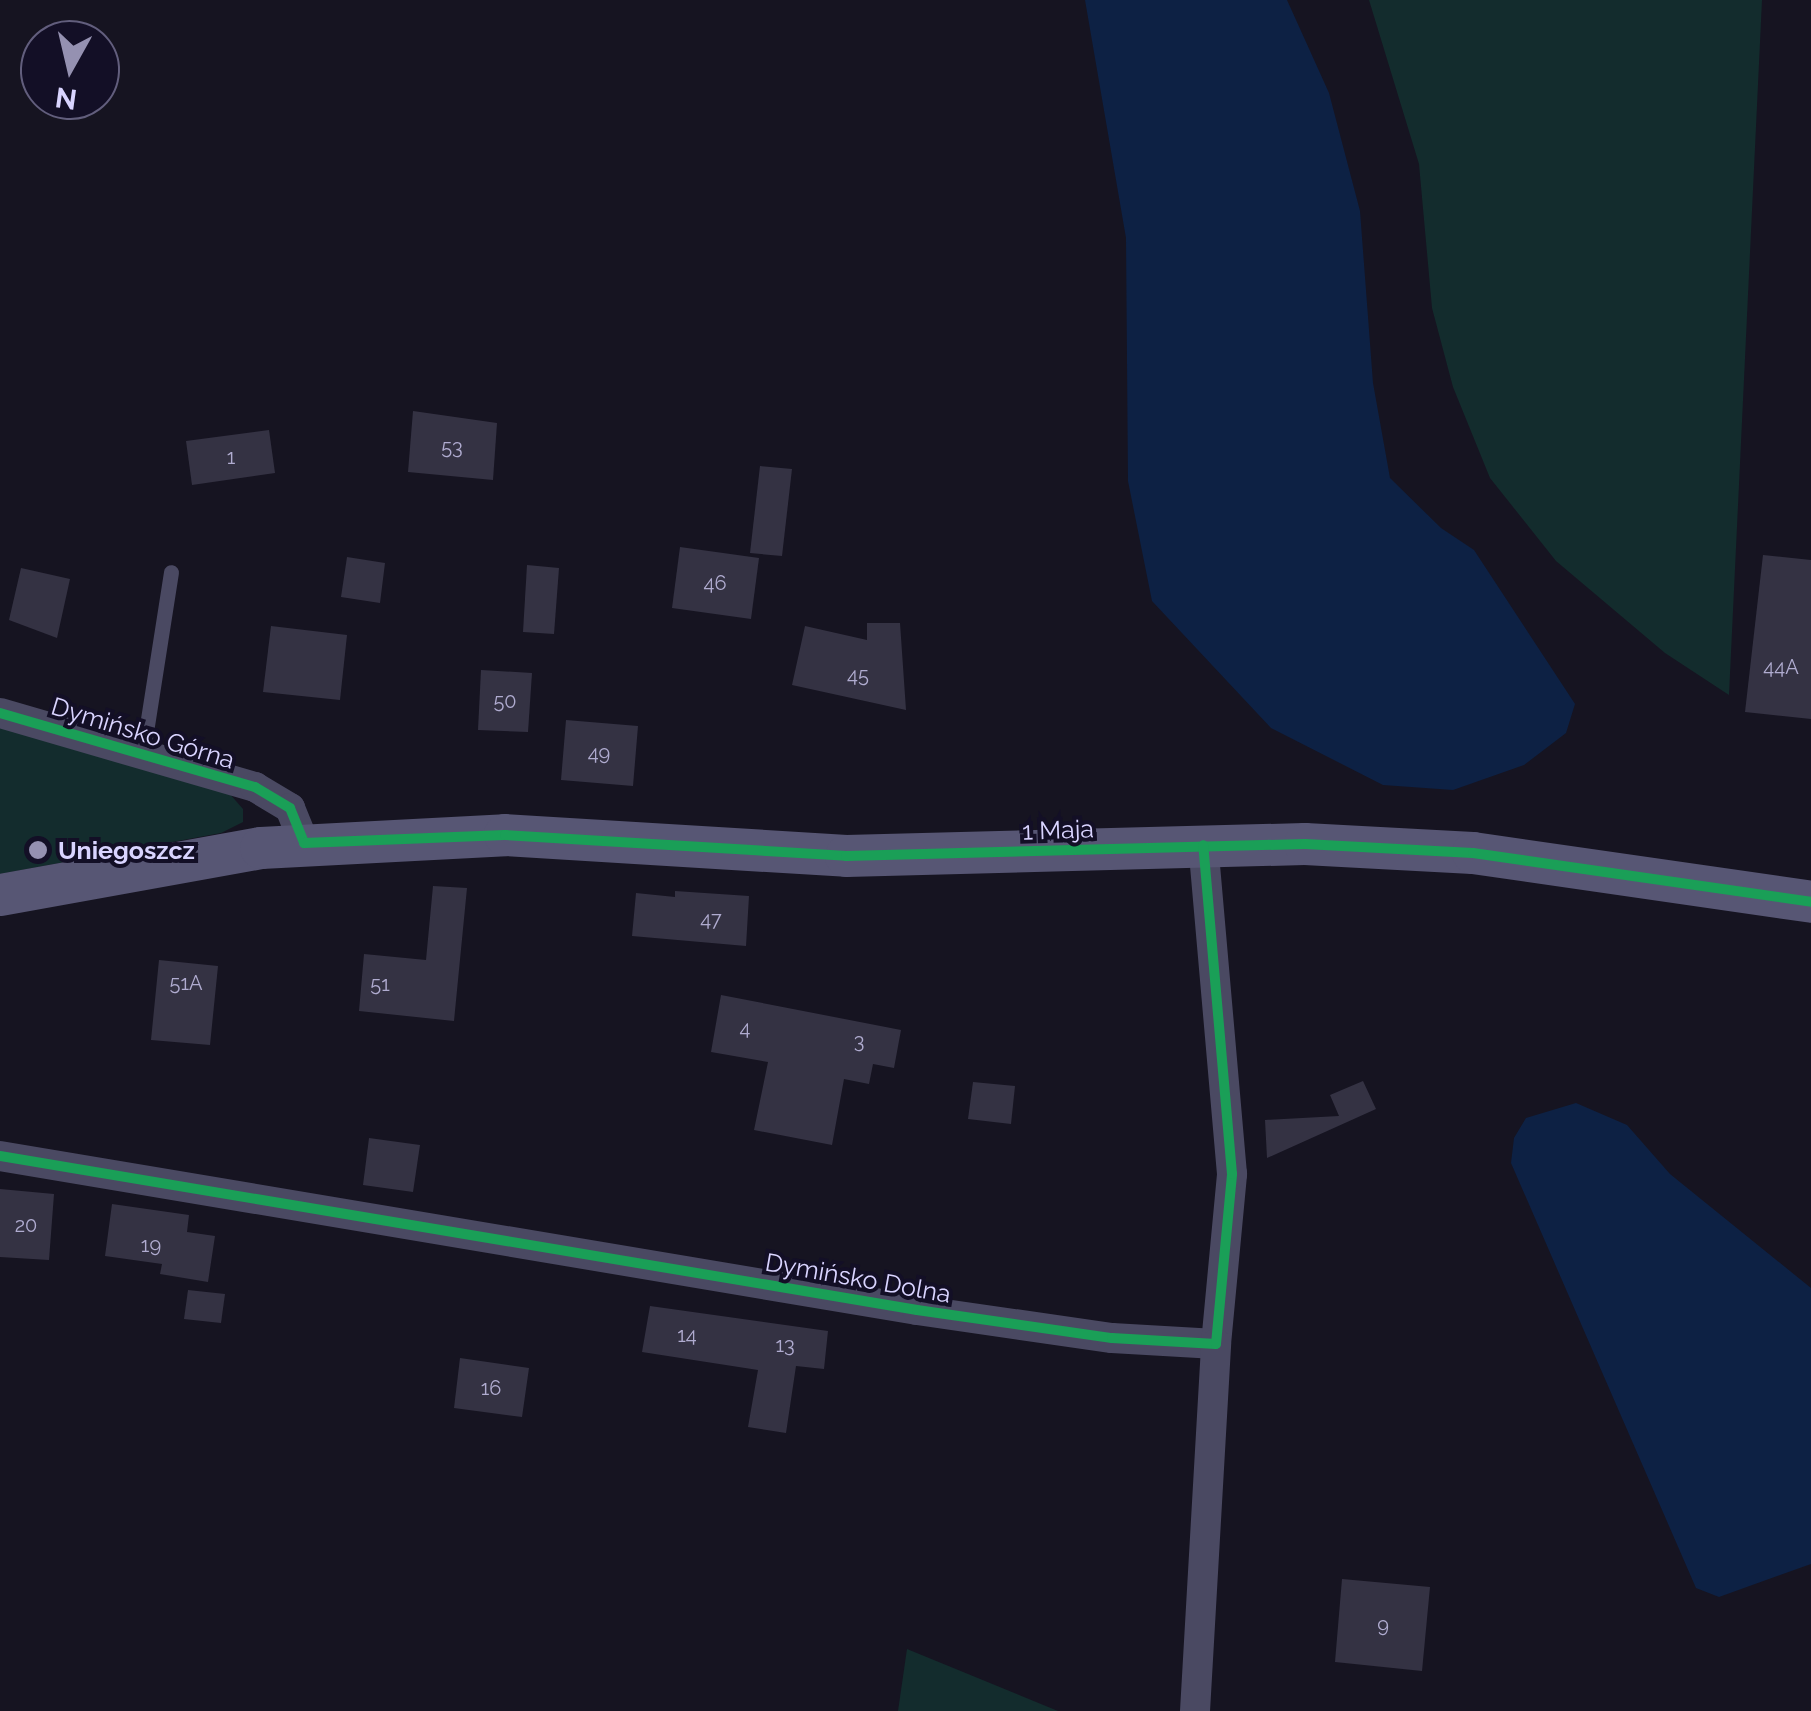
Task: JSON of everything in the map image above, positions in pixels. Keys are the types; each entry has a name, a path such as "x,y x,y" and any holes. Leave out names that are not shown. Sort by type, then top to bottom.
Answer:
{"street":[{"name":"Dymińsko Górna","path":"0,713 143,750 275,798 302,826 304,843"},
{"name":"1 Maja","path":"0,895 304,843 504,835 846,856 1203,844 1473,853 1811,902"},
{"path":"1195,1711 1216,1344 1232,1174 1203,844"},
{"name":"Dymińsko Dolna","path":"0,1156 917,1310 1112,1338 1216,1344"}],"lane":[{"path":"143,750 170,572"}],"green space":[{"path":"1369,0 1762,0 1729,695 1665,653 1556,561 1490,478 1453,387 1432,308 1419,164"},
{"path":"0,727 229,793 243,809 243,822 221,833 0,874"},
{"path":"907,1649 1058,1711 898,1711"}],"water":[{"path":"1085,0 1287,0 1329,93 1360,211 1373,383 1390,478 1441,528 1474,550 1575,704 1566,733 1524,765 1453,790 1383,785 1271,728 1152,601 1128,481 1126,238"},
{"path":"1576,1103 1627,1125 1670,1174 1811,1288 1811,1564 1719,1597 1696,1588 1511,1163 1514,1138 1526,1118"}],"building":[{"path":"413,411 497,423 493,480 408,472"},
{"path":"269,430 275,473 192,485 186,441"},
{"path":"760,466 792,469 782,556 750,553"},
{"path":"680,547 759,558 751,619 672,608"},
{"path":"1763,555 1811,560 1811,719 1745,712"},
{"path":"347,557 385,563 380,603 341,597"},
{"path":"527,565 559,568 554,634 523,632"},
{"path":"21,568 70,579 57,638 9,620"},
{"path":"867,623 900,623 906,710 792,685 805,626 867,640"},
{"path":"271,626 347,635 340,700 263,692"},
{"path":"481,670 532,673 528,732 478,730"},
{"path":"566,720 638,726 633,786 561,780"},
{"path":"433,886 467,888 454,1021 359,1011 364,954 426,960"},
{"path":"675,891 749,896 746,946 632,936 636,893 675,897"},
{"path":"159,960 218,966 210,1045 151,1040"},
{"path":"721,995 901,1030 894,1068 873,1064 869,1084 844,1079 832,1145 754,1130 768,1062 711,1052"},
{"path":"1363,1081 1376,1109 1267,1158 1265,1120 1339,1116 1330,1095"},
{"path":"973,1082 1015,1086 1011,1124 968,1119"},
{"path":"369,1138 420,1145 413,1192 363,1185"},
{"path":"0,1189 54,1194 49,1260 0,1257"},
{"path":"112,1204 189,1215 187,1232 215,1236 208,1282 160,1274 162,1264 105,1256"},
{"path":"188,1290 225,1294 221,1323 184,1319"},
{"path":"650,1306 828,1331 824,1369 796,1366 786,1433 748,1427 758,1370 642,1352"},
{"path":"460,1358 529,1368 522,1417 454,1408"},
{"path":"1342,1579 1430,1587 1422,1671 1335,1662"}],"cycle path":[{"path":"0,713 255,787 290,808 304,843 505,835 846,856 1305,844 1473,853 1811,902"},
{"path":"0,1156 917,1310 1112,1338 1216,1344 1232,1174 1203,845"}],"place":[{"name":"Uniegoszcz","path":"38,850"}]}
